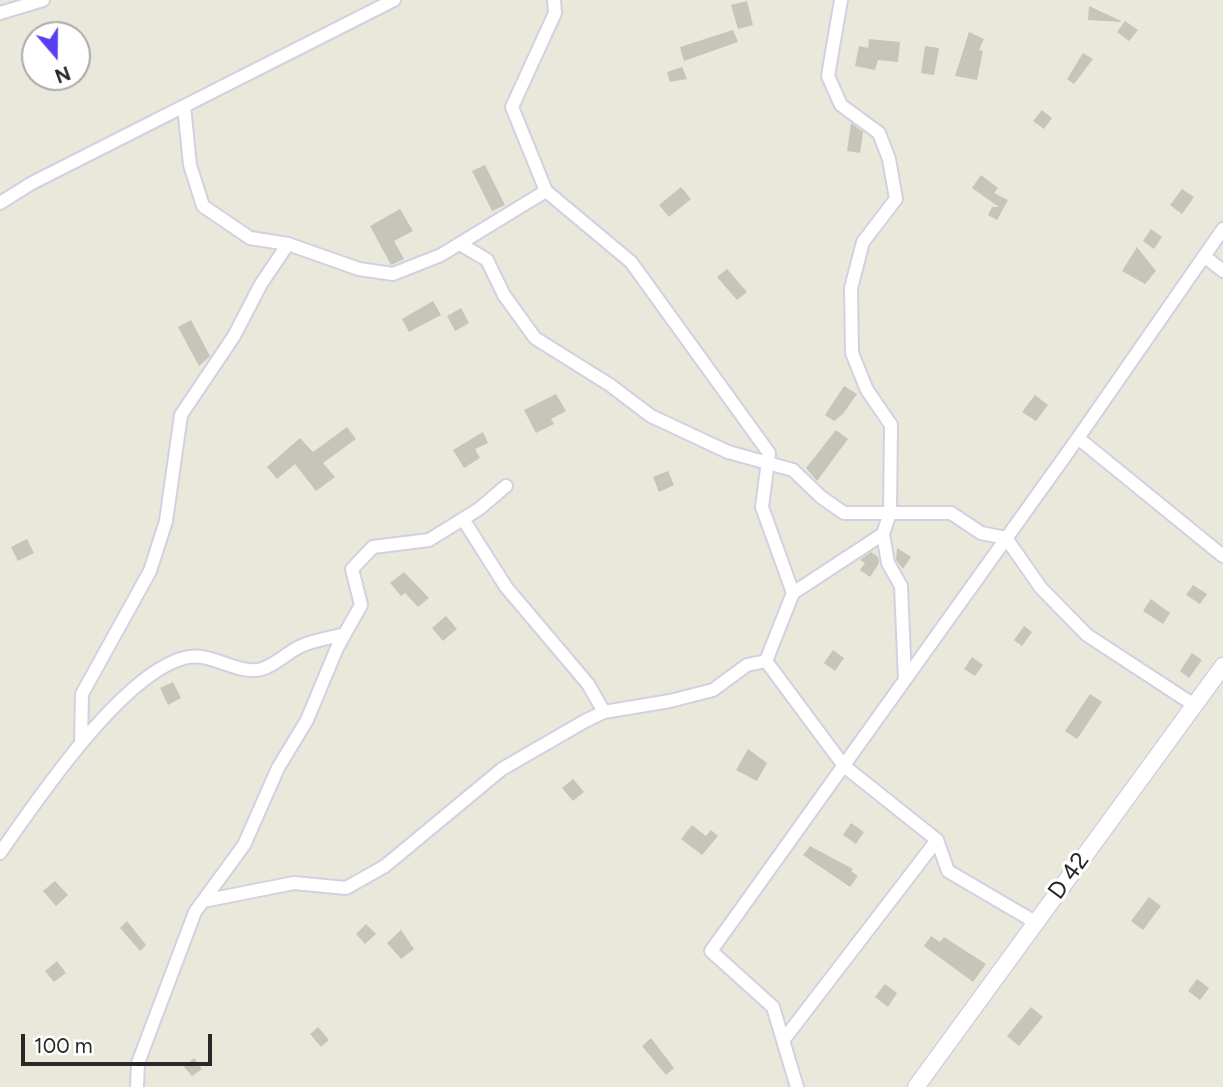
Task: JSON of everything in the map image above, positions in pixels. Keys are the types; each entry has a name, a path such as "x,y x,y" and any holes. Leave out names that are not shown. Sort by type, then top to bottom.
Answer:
{"street":[{"path":"0,13 43,0"},
{"path":"0,203 32,183 394,0"},
{"path":"554,0 555,13 512,107 546,191 631,262 769,453 761,507 793,593"},
{"path":"841,0 828,76 841,104 879,133 889,159 896,200 863,242 851,288 852,353 867,390 891,425 890,513 883,534 888,563 901,586 905,680"},
{"path":"184,106 190,165 204,206 250,239 288,244 359,269 393,274 442,255 546,191"},
{"path":"797,1087 785,1038 773,1007 711,951 1078,438 1223,229"},
{"path":"81,744 82,694 150,571 166,521 180,415 234,336 261,284 288,244"},
{"path":"460,244 487,260 504,295 535,338 610,385 651,416 728,452 793,470 821,497 844,513 951,513 981,533 1006,538 1041,588 1087,635 1194,705"},
{"path":"1204,256 1223,271"},
{"path":"1078,438 1223,556"},
{"path":"137,1087 138,1063 195,912 244,845 278,768 307,720 345,634 361,606 352,569 373,547 429,540 463,519 506,486"},
{"path":"463,519 506,587 581,674 604,712"},
{"path":"766,661 793,593 883,534"},
{"path":"0,853 97,722 147,678 184,657 210,658 234,667 261,669 301,646 345,634"},
{"path":"203,901 294,883 346,888 385,866 502,769 604,712 670,701 713,690 747,665 766,661"},
{"path":"766,661 844,766 937,840 948,871 1035,922"},
{"name":"D 42","path":"916,1087 1223,666"},
{"path":"785,1038 937,840"}],"building":[{"path":"747,1 753,25 738,29 731,5"},
{"path":"1089,6 1121,21 1121,22 1088,20"},
{"path":"1125,21 1138,30 1129,41 1117,32"},
{"path":"733,30 738,42 684,61 680,47"},
{"path":"969,32 984,39 979,50 983,51 977,80 955,76"},
{"path":"869,39 900,42 898,62 878,60 875,70 855,66 859,46 868,48"},
{"path":"925,46 939,48 934,75 921,73"},
{"path":"1083,53 1093,59 1074,84 1067,79"},
{"path":"682,67 687,79 670,82 667,72"},
{"path":"1042,110 1052,118 1044,129 1033,121"},
{"path":"851,123 863,132 860,153 847,151"},
{"path":"485,165 505,205 492,211 472,171"},
{"path":"981,175 998,188 994,193 1008,200 997,220 988,215 992,207 999,207 972,188"},
{"path":"681,187 691,199 669,217 659,205"},
{"path":"1182,189 1194,197 1182,214 1170,205"},
{"path":"400,209 413,231 394,241 404,259 391,265 370,226"},
{"path":"1151,229 1162,237 1154,249 1143,241"},
{"path":"1137,247 1156,271 1145,284 1122,271"},
{"path":"727,269 747,292 737,300 717,277"},
{"path":"433,301 441,315 409,332 402,319"},
{"path":"461,308 469,323 455,331 447,316"},
{"path":"191,320 210,356 199,366 178,327"},
{"path":"844,386 857,394 843,414 834,421 825,415"},
{"path":"556,394 566,411 551,419 554,424 536,433 524,410"},
{"path":"1035,395 1048,405 1036,421 1022,412"},
{"path":"347,427 356,439 323,463 335,477 316,491 295,464 277,479 267,467 300,438 313,452"},
{"path":"836,430 848,439 817,481 806,468"},
{"path":"483,432 488,443 475,449 480,458 464,468 453,450"},
{"path":"668,471 674,485 659,492 653,477"},
{"path":"27,539 34,553 18,561 11,547"},
{"path":"897,548 911,557 903,569 896,560"},
{"path":"871,552 878,557 879,563 870,577 860,570 865,563 860,560"},
{"path":"404,572 429,598 418,607 405,593 401,596 390,583"},
{"path":"1193,585 1207,594 1200,604 1186,595"},
{"path":"1151,599 1170,613 1163,624 1143,611"},
{"path":"446,616 457,629 443,641 432,628"},
{"path":"1024,626 1032,632 1022,646 1014,640"},
{"path":"833,650 844,658 835,671 824,663"},
{"path":"1192,653 1202,660 1189,678 1180,671"},
{"path":"972,657 983,665 975,676 964,669"},
{"path":"173,682 181,698 168,705 160,688"},
{"path":"1090,694 1102,702 1077,739 1065,731"},
{"path":"748,749 767,763 757,781 736,770"},
{"path":"573,779 584,792 573,801 562,788"},
{"path":"851,823 864,832 856,844 843,835"},
{"path":"692,825 706,836 711,830 718,836 702,855 681,839"},
{"path":"810,846 853,869 851,871 858,876 850,887 803,855"},
{"path":"55,881 68,895 56,906 43,891"},
{"path":"1149,897 1161,906 1143,930 1131,921"},
{"path":"127,921 146,945 140,951 120,928"},
{"path":"366,924 376,934 365,944 356,934"},
{"path":"401,930 414,949 401,959 387,943"},
{"path":"931,936 940,942 944,937 986,964 973,982 924,946"},
{"path":"57,961 66,973 54,982 45,971"},
{"path":"1197,979 1209,988 1200,1000 1188,991"},
{"path":"885,984 897,993 888,1007 875,997"},
{"path":"1031,1007 1043,1017 1019,1046 1007,1036"},
{"path":"318,1027 329,1040 321,1047 310,1034"},
{"path":"651,1038 674,1068 666,1075 642,1046"},
{"path":"194,1058 202,1069 192,1076 184,1067"}]}
